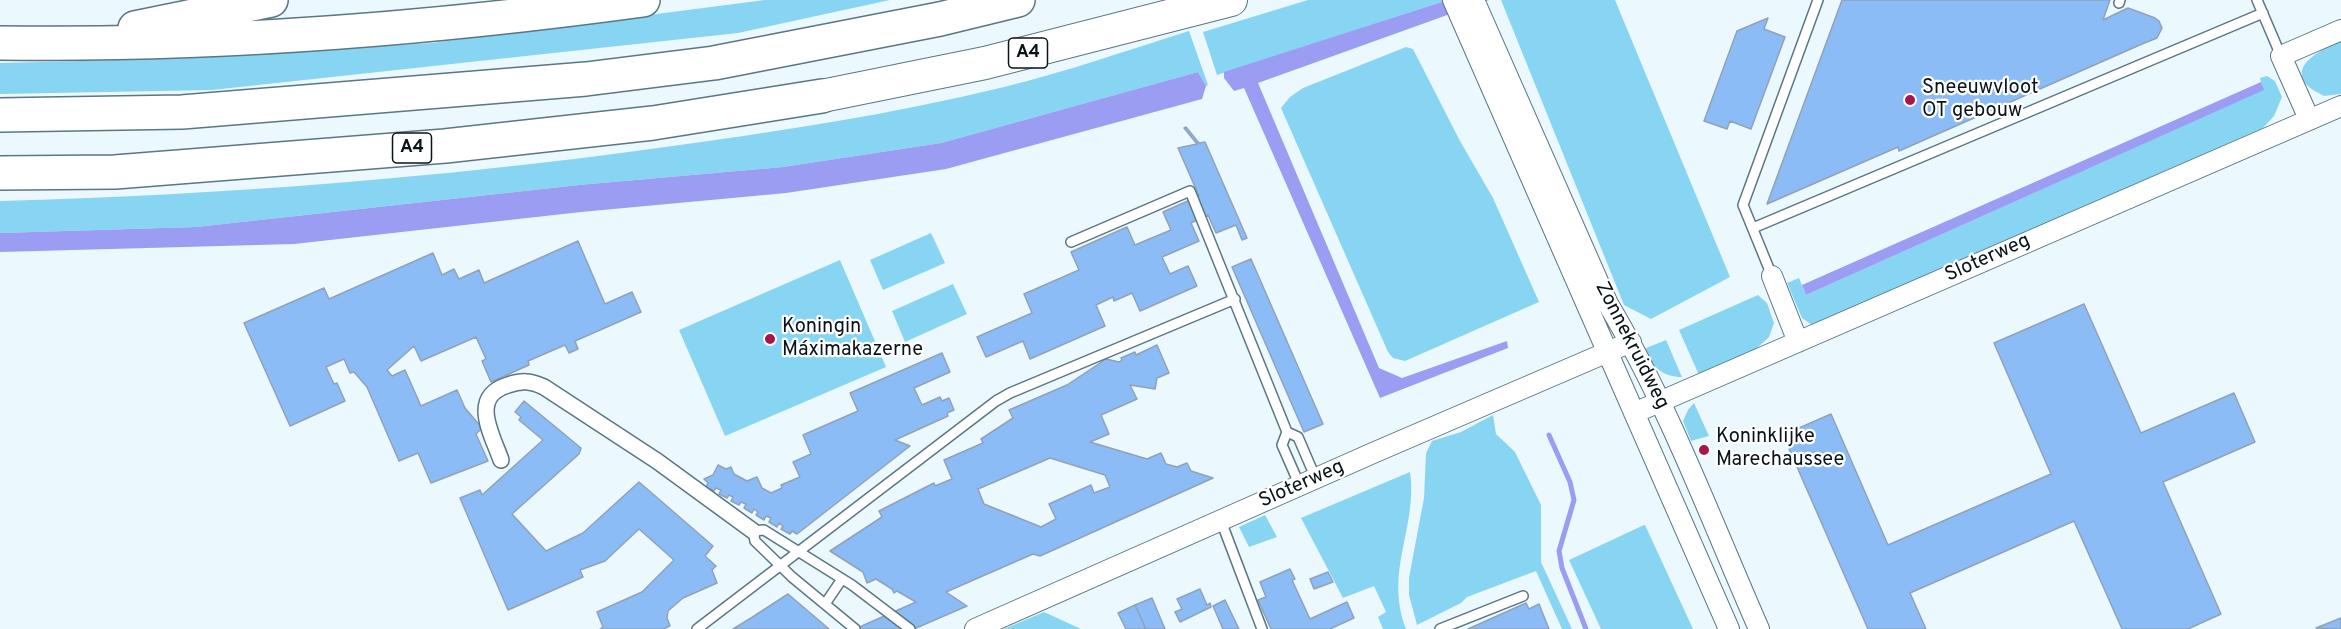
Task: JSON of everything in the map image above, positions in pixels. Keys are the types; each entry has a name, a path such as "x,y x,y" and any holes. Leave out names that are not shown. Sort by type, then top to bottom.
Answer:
{"highway":[{"path":"63,44 271,0"},
{"path":"0,43 63,44 260,39 528,16 643,0"},
{"path":"2,115 182,112 586,79 714,63 940,19 1018,0"},
{"name":"A4","path":"0,173 115,172 445,146 653,123 822,96 985,63 1231,0"}],"street":[{"path":"1453,0 1492,66"},
{"path":"1474,0 1492,66"},
{"path":"2309,119 2281,56 2341,30"},
{"name":"Zonnekruidweg","path":"1492,66 1608,304 1631,342 1660,402 1759,629"},
{"name":"Zonnekruidweg","path":"1492,66 1608,352 1729,629"},
{"name":"Sloterweg","path":"1634,413 2341,106"},
{"path":"1772,276 1798,342"},
{"name":"Sloterweg","path":"975,629 1631,342"},
{"path":"501,460 486,419 487,401 499,388 520,381 532,382 544,387 657,461 753,531"}],"lane":[{"path":"1772,276 1743,205 1818,0"},
{"path":"2257,0 2281,56"},
{"path":"1754,228 2263,13"},
{"path":"1071,242 1190,191 1287,432 1282,445 1308,482"},
{"path":"697,629 996,401 1234,298"},
{"path":"1287,432 1298,437 1308,482"},
{"path":"1221,521 1262,629"},
{"path":"855,629 780,566 755,541 753,531 764,530 842,579 910,629"},
{"path":"825,604 842,579"},
{"path":"1440,629 1523,596"}],"shaded area":[{"path":"765,0 890,0 738,33 212,90 0,94 0,63 197,58 432,43"},
{"path":"1308,0 1448,0 1217,75 1203,32"},
{"path":"1501,0 1615,0 1730,277 1651,319 1624,305"},
{"path":"1189,31 1208,85 1206,86 1198,72 941,143 783,167 579,185 196,227 0,233 0,201 330,184 576,159 701,142 832,122 961,97 1050,75"},
{"path":"2341,41 2341,94 2324,96 2308,86 2302,71 2311,58"},
{"path":"1406,47 1413,49 1460,141 1493,198 1539,302 1405,361 1393,358 1388,352 1281,108 1290,97 1303,88"},
{"path":"2267,76 2275,81 2282,97 2274,116 2263,128 1812,325 1802,318 1787,283 1799,278 1806,295 2263,90 2260,78"},
{"path":"931,233 945,263 883,290 870,260"},
{"path":"840,260 886,367 725,436 679,330"},
{"path":"953,284 967,314 905,342 892,311"},
{"path":"1758,295 1767,303 1774,323 1769,337 1755,350 1699,375 1679,330"},
{"path":"1666,340 1682,377 1675,377 1659,370 1644,349"},
{"path":"1694,403 1709,436 1691,441 1683,421"},
{"path":"1493,415 1496,434 1515,452 1541,505 1541,562 1572,629 1562,629 1536,571 1467,597 1461,603 1417,625 1409,595 1409,578 1424,498 1426,453 1432,441 1461,432"},
{"path":"1410,472 1410,512 1398,587 1400,608 1406,629 1383,629 1378,617 1386,612 1374,586 1343,598 1301,518"},
{"path":"1265,515 1277,537 1249,547 1239,527"},
{"path":"1645,525 1693,629 1601,629 1569,560"},
{"path":"1044,612 1081,629 1004,629"}],"water":[{"path":"1448,0 1489,0 1258,83 1379,368 1402,378 1507,341 1508,348 1380,398 1244,88 1234,91 1224,78 1224,72"},
{"path":"1198,72 1206,86 1202,99 946,169 786,193 581,212 294,244 0,252 0,233 196,227 579,185 783,167 941,143"},
{"path":"2261,82 2264,90 1806,295 1802,285"}],"building":[{"name":"Sneeuwvloot OT gebouw","path":"1842,0 2110,0 2103,20 2128,8 2155,18 2162,28 2157,38 1899,151 1898,147 1767,204"},
{"path":"1768,18 1764,29 1785,37 1751,129 1730,121 1727,129 1704,121 1737,31"},
{"path":"1186,127 1199,143 1205,142 1247,238 1242,240 1236,225 1216,233 1208,215 1191,223 1199,241 1162,257 1170,274 1188,266 1197,286 1140,311 1132,293 1114,301 1113,297 1096,305 1105,326 1030,359 1023,341 986,357 977,337 1032,313 1024,294 1079,270 1071,252 1127,227 1135,245 1171,230 1163,212 1199,196 1178,148 1197,144 1184,128"},
{"path":"578,241 605,304 632,292 641,312 575,341 578,349 569,353 565,345 528,361 529,365 491,382 482,361 486,359 476,337 421,361 414,346 387,370 392,376 405,370 421,406 457,390 465,408 482,428 476,434 488,461 431,483 418,453 399,461 367,387 354,372 350,373 344,359 326,367 345,401 290,426 244,323 324,288 329,299 433,253 442,275 454,269 459,279 479,270 484,283"},
{"path":"1251,259 1323,424 1304,432 1232,267"},
{"path":"2084,304 2141,433 2234,393 2255,442 2163,482 2221,614 2188,629 2122,629 2074,521 1910,593 1926,629 1868,629 1783,435 1831,414 1888,545 2051,474 1994,343"},
{"path":"1157,345 1169,373 1157,378 1155,389 1130,385 1137,399 1101,415 1109,434 1090,442 1147,459 1161,453 1166,464 1177,467 1187,463 1191,471 1213,478 1040,556 1033,554 946,592 967,606 914,629 855,629 916,602 897,591 894,593 892,589 876,579 867,583 863,572 830,551 882,517 879,511 934,483 935,486 952,479 944,460 983,443 981,439 1013,418 1009,410 1067,385 1106,359 1119,362 1121,358 1135,352 1136,355","holes":["1050,458 1105,475 1110,487 1094,493 1091,485 1049,504 1056,519 1041,527 984,504 978,489"]},
{"path":"942,353 950,372 914,388 922,405 940,397 942,401 949,398 954,410 947,413 948,416 895,440 910,446 797,534 792,531 790,534 781,529 783,526 779,523 777,527 769,522 771,518 766,516 764,520 756,515 758,512 754,509 752,513 744,508 746,504 741,502 739,505 731,501 733,497 729,495 727,498 719,494 721,490 716,488 714,491 706,487 708,483 704,479 713,475 718,465 726,469 731,467 734,474 747,481 757,477 762,488 771,493 782,488 781,485 800,477 793,462 811,454 803,435 858,411 850,393"},
{"path":"524,401 581,448 579,454 512,514 546,551 583,533 639,482 713,546 705,556 716,566 712,570 717,583 683,598 668,611 667,618 670,626 663,629 600,629 603,627 597,612 642,592 674,560 639,529 605,561 580,570 583,577 508,610 460,498 480,490 482,495 543,440 519,420 521,417 515,412"},
{"path":"1290,569 1295,579 1292,580 1310,619 1347,602 1354,618 1330,629 1271,629 1258,600 1266,597 1260,582"},
{"path":"1328,572 1333,582 1314,589 1310,579"},
{"path":"1200,589 1207,605 1210,603 1211,607 1180,622 1175,612 1182,609 1177,599"},
{"path":"788,594 829,629 733,629 751,618"},
{"path":"1152,598 1165,629 1146,629 1135,605"},
{"path":"1225,600 1239,629 1223,629 1213,606"},
{"path":"1526,603 1529,609 1539,604 1549,629 1468,629"},
{"path":"1135,605 1146,629 1126,629 1118,613"},
{"path":"2341,618 2341,629 2316,628"}],"waterway":[{"path":"1549,435 1570,482 1574,500 1559,551 1562,568 1586,629"}],"place":[{"name":"Sneeuwvloot OT gebouw","path":"1910,100"},
{"name":"Koningin Máximakazerne","path":"770,339"},
{"name":"Koninklijke Marechaussee","path":"1704,450"}]}
